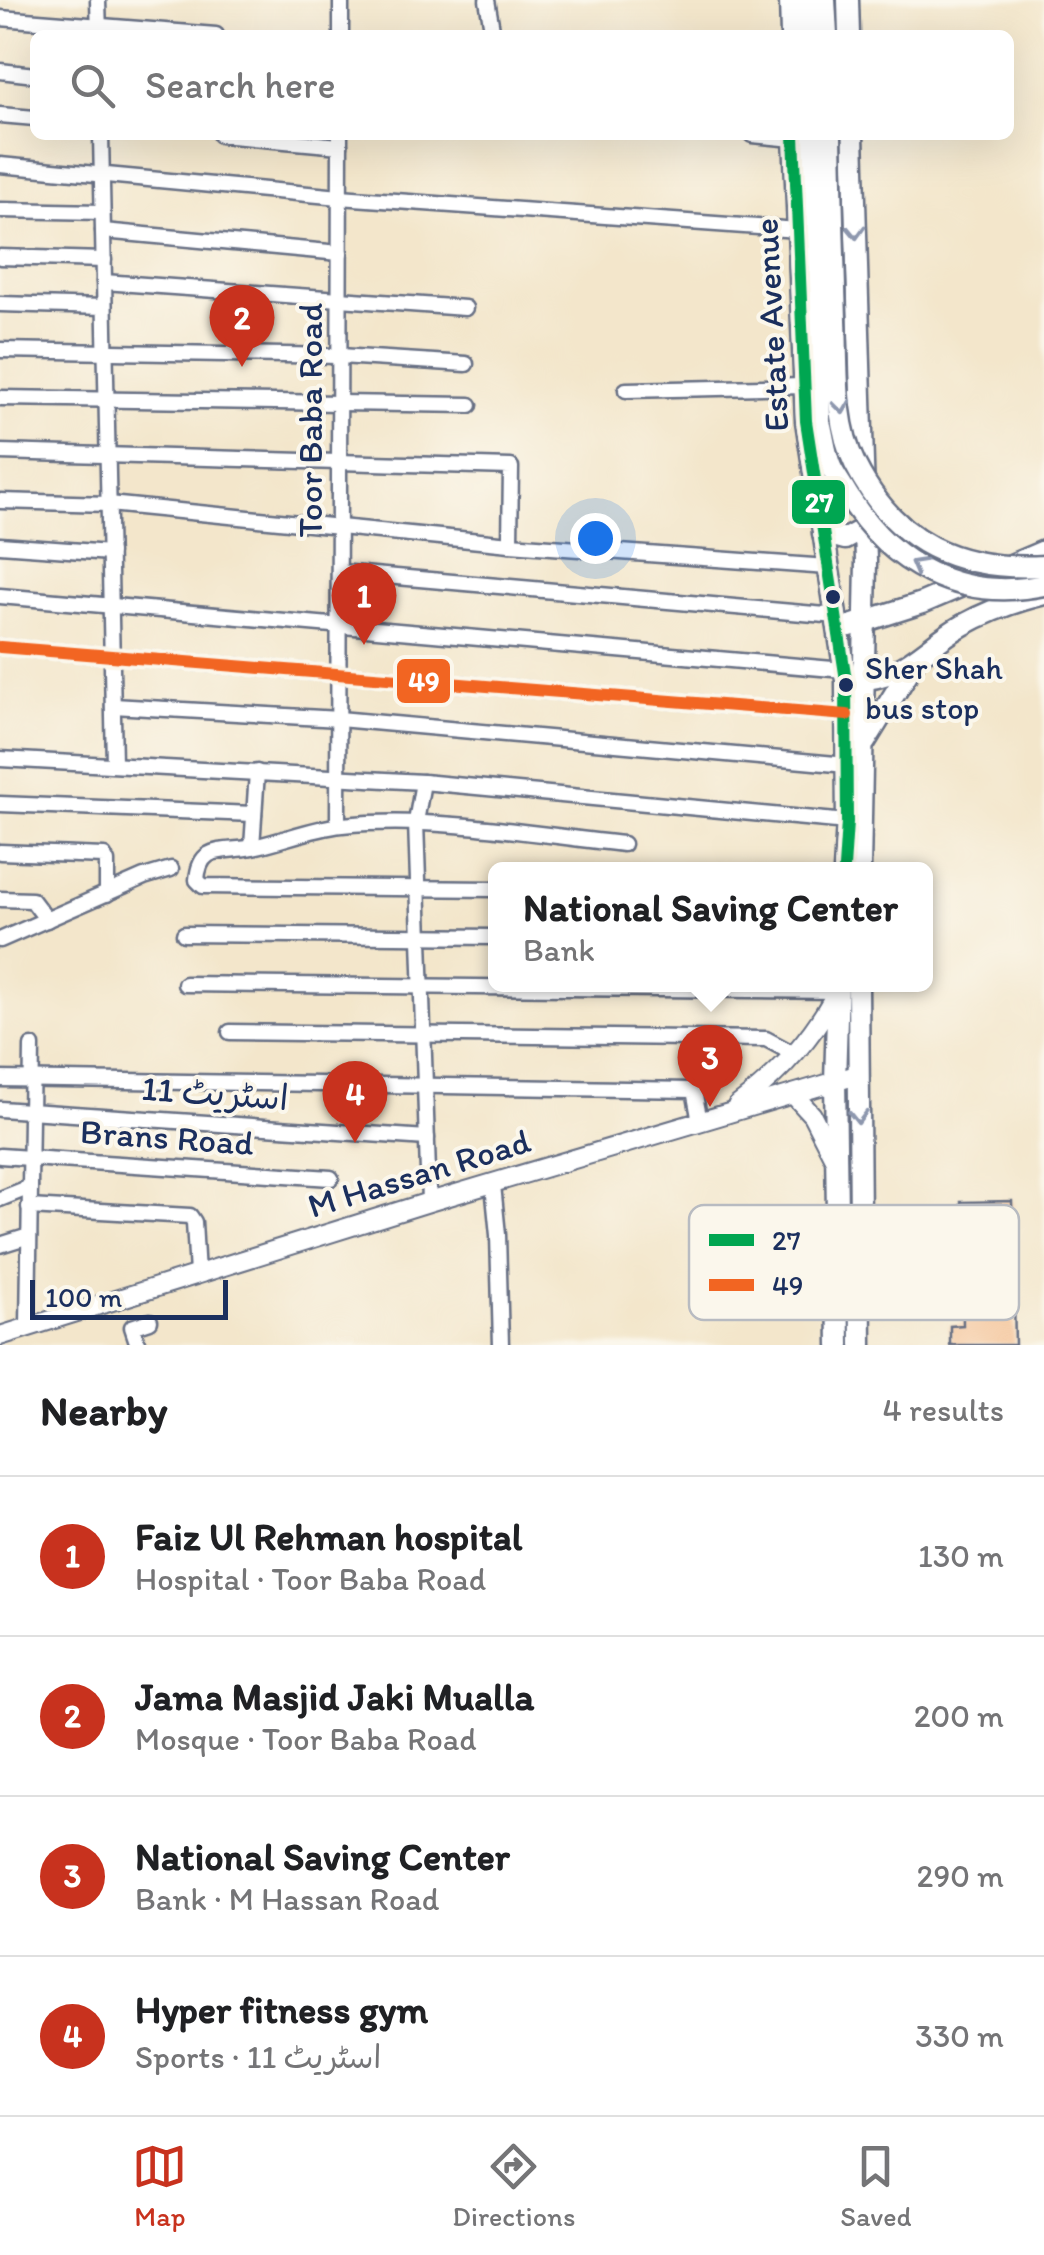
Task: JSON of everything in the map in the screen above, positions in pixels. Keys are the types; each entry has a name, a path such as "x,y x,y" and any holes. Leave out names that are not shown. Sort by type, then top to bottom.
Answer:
{"highway":[{"path":"790,0 791,30"},
{"path":"808,0 810,30"},
{"path":"826,0 827,30"},
{"path":"848,0 849,30"},
{"path":"800,140 820,422 831,468 867,524 906,560 948,582 976,588 1012,591 1044,585"},
{"name":"Estate Avenue","path":"800,140 798,230 806,420 828,568 863,746 860,862"},
{"path":"830,140 841,414 854,462 896,520 944,554 964,562 1044,566"},
{"name":"Estate Avenue","path":"844,862 847,715 862,624 865,528 853,140"},
{"path":"823,533 845,539 865,528"},
{"path":"838,622 862,624 1044,551"},
{"path":"852,676 890,675 962,625 1016,600 1044,594"},
{"path":"863,746 916,658"},
{"path":"837,1205 838,992"},
{"path":"858,992 859,1205"},
{"path":"839,1320 839,1345"},
{"path":"862,1320 862,1345"}],"main road":[{"path":"724,1115 774,1077 826,1013 836,992"},
{"name":"M Hassan Road","path":"0,1336 429,1202 857,1075"},
{"path":"793,1094 812,1115 836,1162"}],"street":[{"path":"0,18 99,30 98,0"},
{"path":"341,0 341,30"},
{"path":"487,0 491,30"},
{"path":"0,71 30,74"},
{"path":"0,115 30,118"},
{"path":"101,140 114,764"},
{"name":"Toor Baba Road","path":"338,825 340,140"},
{"path":"0,165 340,197 798,230"},
{"path":"0,210 102,212"},
{"path":"103,231 340,253"},
{"path":"0,257 104,260"},
{"path":"104,282 465,308"},
{"path":"0,304 104,307"},
{"path":"0,350 340,356 466,364"},
{"path":"626,390 805,386"},
{"path":"0,398 470,405"},
{"path":"0,452 510,466 510,544"},
{"path":"0,501 109,504 510,544 828,568"},
{"path":"0,545 110,553"},
{"path":"340,572 838,622"},
{"path":"0,596 852,676"},
{"path":"0,647 847,715"},
{"path":"113,706 338,719 847,765"},
{"path":"0,758 423,782 847,822"},
{"path":"252,847 257,772"},
{"path":"423,782 416,822 429,1202"},
{"path":"0,804 254,814"},
{"path":"488,889 203,886 197,880 198,862 205,855 338,825 416,822 623,844"},
{"path":"0,852 104,856 107,894"},
{"path":"0,940 171,869"},
{"path":"0,899 32,900 47,920"},
{"path":"184,934 488,937"},
{"path":"185,984 488,985"},
{"path":"230,1032 766,1039 794,1054"},
{"path":"28,1327 32,1046"},
{"path":"0,1079 694,1090 700,1122"},
{"name":"اسٹریٹ 11","path":"0,1108 427,1138"},
{"name":"Brans Road","path":"0,1156 330,1178"},
{"path":"493,1186 501,1345"},
{"path":"0,1199 30,1187"},
{"path":"29,1207 190,1216 194,1222 197,1274"},
{"path":"0,1245 29,1236"},
{"path":"138,1345 132,1327 150,1320"}],"building":[{"path":"1012,1201 1012,1205 961,1205"},
{"path":"963,1320 1014,1320 1015,1345 950,1345 950,1326 963,1325"}],"transit line":[{"name":"27","path":"794,140 806,421 846,680 844,862"},
{"name":"49","path":"0,647 847,715"}],"place":[{"name":"Jama Masjid Jaki Mualla","path":"242,367"},
{"name":"Faiz Ul Rehman hospital","path":"364,645"},
{"name":"Sher Shah bus stop","path":"846,685"},
{"name":"National Saving Center","path":"710,1107"},
{"name":"Hyper fitness gym","path":"355,1143"}]}
